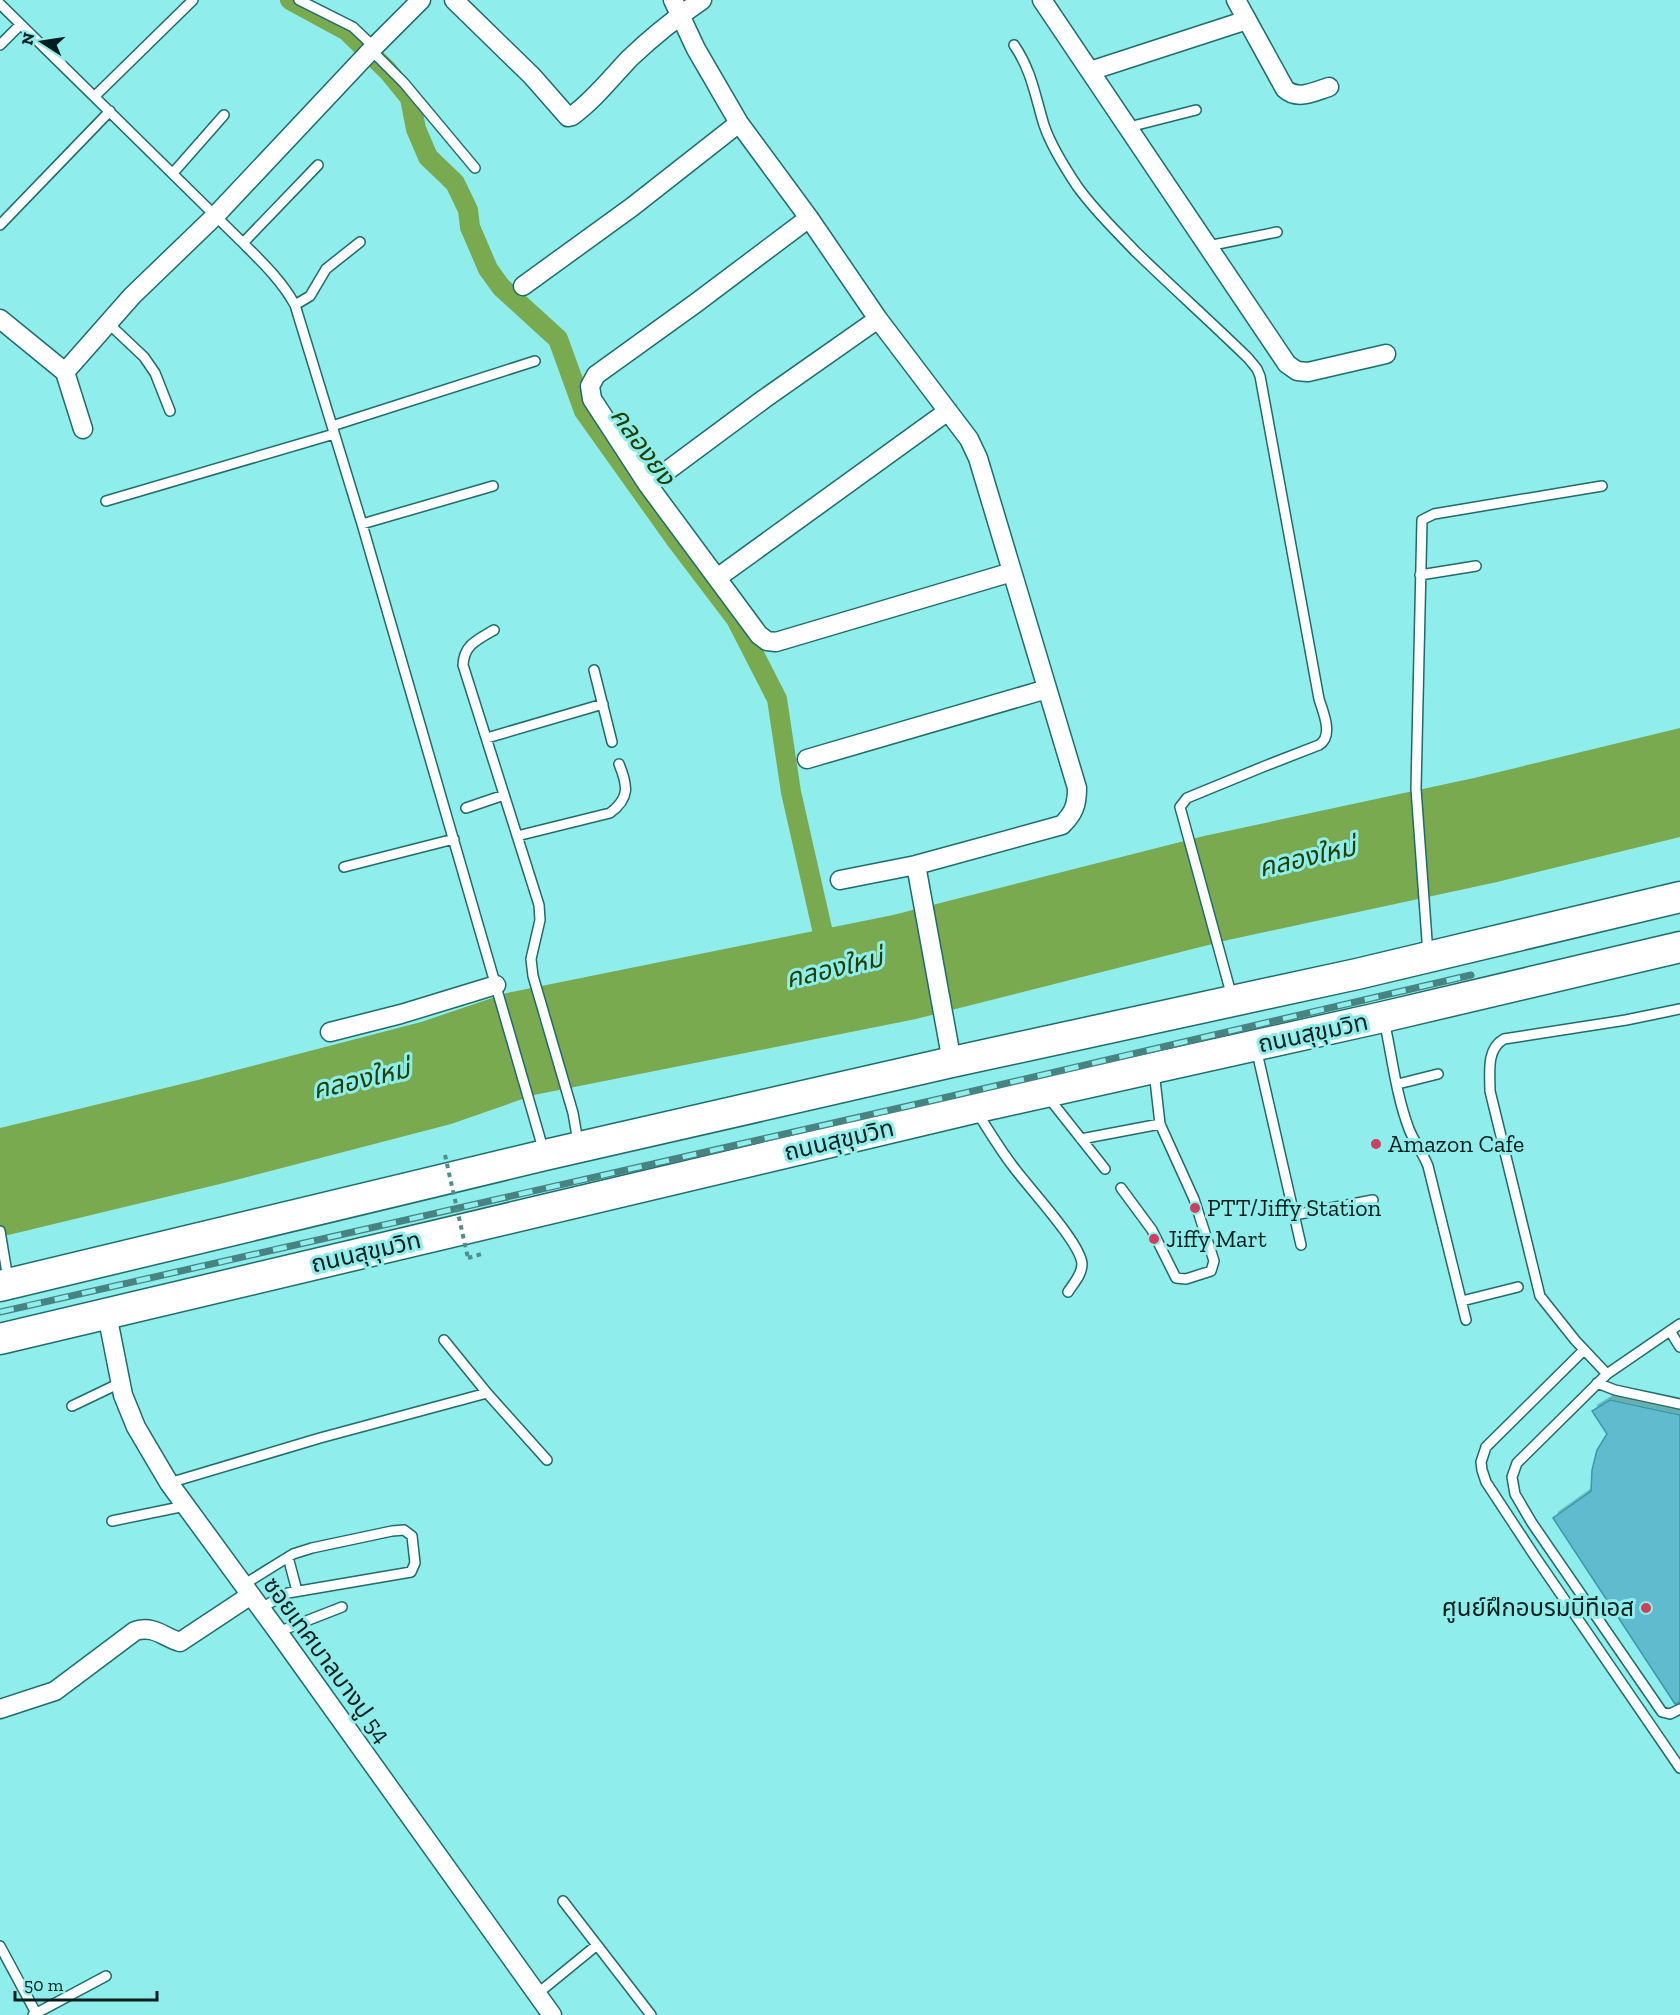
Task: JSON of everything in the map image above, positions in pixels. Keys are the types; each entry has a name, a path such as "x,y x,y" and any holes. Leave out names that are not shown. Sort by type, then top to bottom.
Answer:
{"highway":[{"name":"ถนนสุขุมวิท","path":"5,1285 545,1155 952,1062 1357,974 1680,897"},
{"name":"ถนนสุขุมวิท","path":"0,1339 974,1108 1256,1046 1680,947"}],"street":[{"path":"65,372 107,322 216,215 421,0"},
{"path":"453,0 531,76 568,117 592,101 632,56 680,14 702,0"},
{"path":"1042,0 1287,364 1297,371 1318,370 1386,354"},
{"path":"1236,0 1288,93 1305,94 1329,87"},
{"path":"680,14 696,49 739,123 809,218 878,319 969,439 978,458 1077,788 1077,803 1073,814 1062,825 916,865 840,880"},
{"path":"1090,71 1247,20"},
{"path":"524,286 632,207 739,123"},
{"path":"809,218 596,375 590,386 592,399 648,484 759,635 767,641 776,642 1011,572"},
{"path":"0,319 65,372 83,429"},
{"path":"648,484 878,319"},
{"path":"717,578 948,411"},
{"path":"807,759 1047,689"},
{"path":"916,865 952,1062"},
{"path":"330,1032 497,988"},
{"name":"ซอยเทศบาลบางปู 54","path":"107,1314 120,1383 136,1427 169,1483 552,2015"},
{"path":"0,1709 56,1691 135,1631 148,1629 180,1642 252,1596"}],"lane":[{"path":"95,96 193,0"},
{"path":"299,0 353,27 370,52 404,83 476,168"},
{"path":"0,4 216,215 275,275 296,305 363,524 545,1155"},
{"path":"0,45 20,25"},
{"path":"1014,45 1030,74 1045,127 1053,146 1078,186 1107,222 1166,282 1248,358 1260,376 1319,699 1326,726 1326,737 1319,745 1187,798 1180,807 1233,1001"},
{"path":"1129,128 1196,110"},
{"path":"0,225 110,111"},
{"path":"173,173 224,115"},
{"path":"243,243 318,165"},
{"path":"1209,246 1277,232"},
{"path":"296,305 310,296 326,269 360,242"},
{"path":"107,322 144,357 156,373 170,411"},
{"path":"106,501 333,430 535,361"},
{"path":"363,524 493,486"},
{"path":"1428,956 1416,789 1422,520 1434,514 1602,486"},
{"path":"1420,575 1476,566"},
{"path":"494,630 470,645 464,654 463,665 539,904 540,920 531,959 533,976 573,1113 579,1148"},
{"path":"594,670 612,742"},
{"path":"487,738 603,704"},
{"path":"517,836 610,813 621,804 625,794 625,780 619,764"},
{"path":"466,808 504,795"},
{"path":"344,867 454,839"},
{"path":"1607,1374 1575,1340 1540,1296 1490,1091 1490,1063 1493,1049 1504,1039 1680,1009"},
{"path":"1383,1017 1410,1131 1428,1166 1466,1320"},
{"path":"1256,1046 1301,1245"},
{"path":"1121,1188 1152,1230 1176,1278 1186,1279 1211,1271 1214,1261 1194,1199 1160,1124 1153,1069"},
{"path":"1398,1084 1438,1074"},
{"path":"1044,1093 1105,1168"},
{"path":"974,1108 1012,1165 1069,1237 1081,1259 1080,1274 1068,1293"},
{"path":"1081,1139 1160,1124"},
{"path":"1294,1215 1373,1200"},
{"path":"0,1231 5,1285"},
{"path":"1462,1300 1518,1287"},
{"path":"1680,1324 1597,1383 1516,1463 1512,1477 1515,1494 1532,1523 1662,1712 1670,1714 1680,1709"},
{"path":"1670,1331 1680,1347"},
{"path":"444,1340 487,1393 547,1460"},
{"path":"1584,1350 1497,1434 1483,1453 1482,1470 1486,1482 1534,1555 1680,1768"},
{"path":"72,1406 120,1383"},
{"path":"1597,1383 1615,1390 1680,1404"},
{"path":"169,1483 320,1438 487,1393"},
{"path":"112,1521 185,1506"},
{"path":"404,1530 412,1536 415,1563 411,1572 297,1591 281,1596 252,1596 288,1557 312,1548 392,1531 404,1530"},
{"path":"288,1557 297,1591"},
{"path":"278,1632 342,1607"},
{"path":"564,1901 651,2015"},
{"path":"537,1994 597,1944"},
{"path":"0,1946 35,2014 106,1976"}],"path":[{"path":"445,1155 468,1258 485,1253"}],"water":[{"name":"คลองใหม่","path":"1680,728 1680,837 1497,882 1228,940 916,1019 534,1095 451,1124 224,1183 0,1237 0,1128 421,1022 507,993 893,915 1204,836 1474,778"}],"building":[{"name":"ศูนย์ฝึกอบรมบีทีเอส","path":"1610,1400 1680,1415 1680,1702 1675,1704 1553,1518 1591,1491 1592,1470 1597,1450 1607,1434 1592,1411"}],"waterway":[{"name":"คลองยง","path":"290,0 347,31 388,71 410,98 416,129 428,157 455,183 468,210 470,227 488,269 501,287 558,339 584,411 676,540 736,619 777,699 791,792 828,955"}],"railway":[{"path":"0,1312 939,1099 1471,975"}],"place":[{"name":"Amazon Cafe","path":"1376,1144"},
{"name":"PTT/Jiffy Station","path":"1195,1208"},
{"name":"Jiffy Mart","path":"1154,1239"},
{"name":"ศูนย์ฝึกอบรมบีทีเอส","path":"1646,1608"}]}
